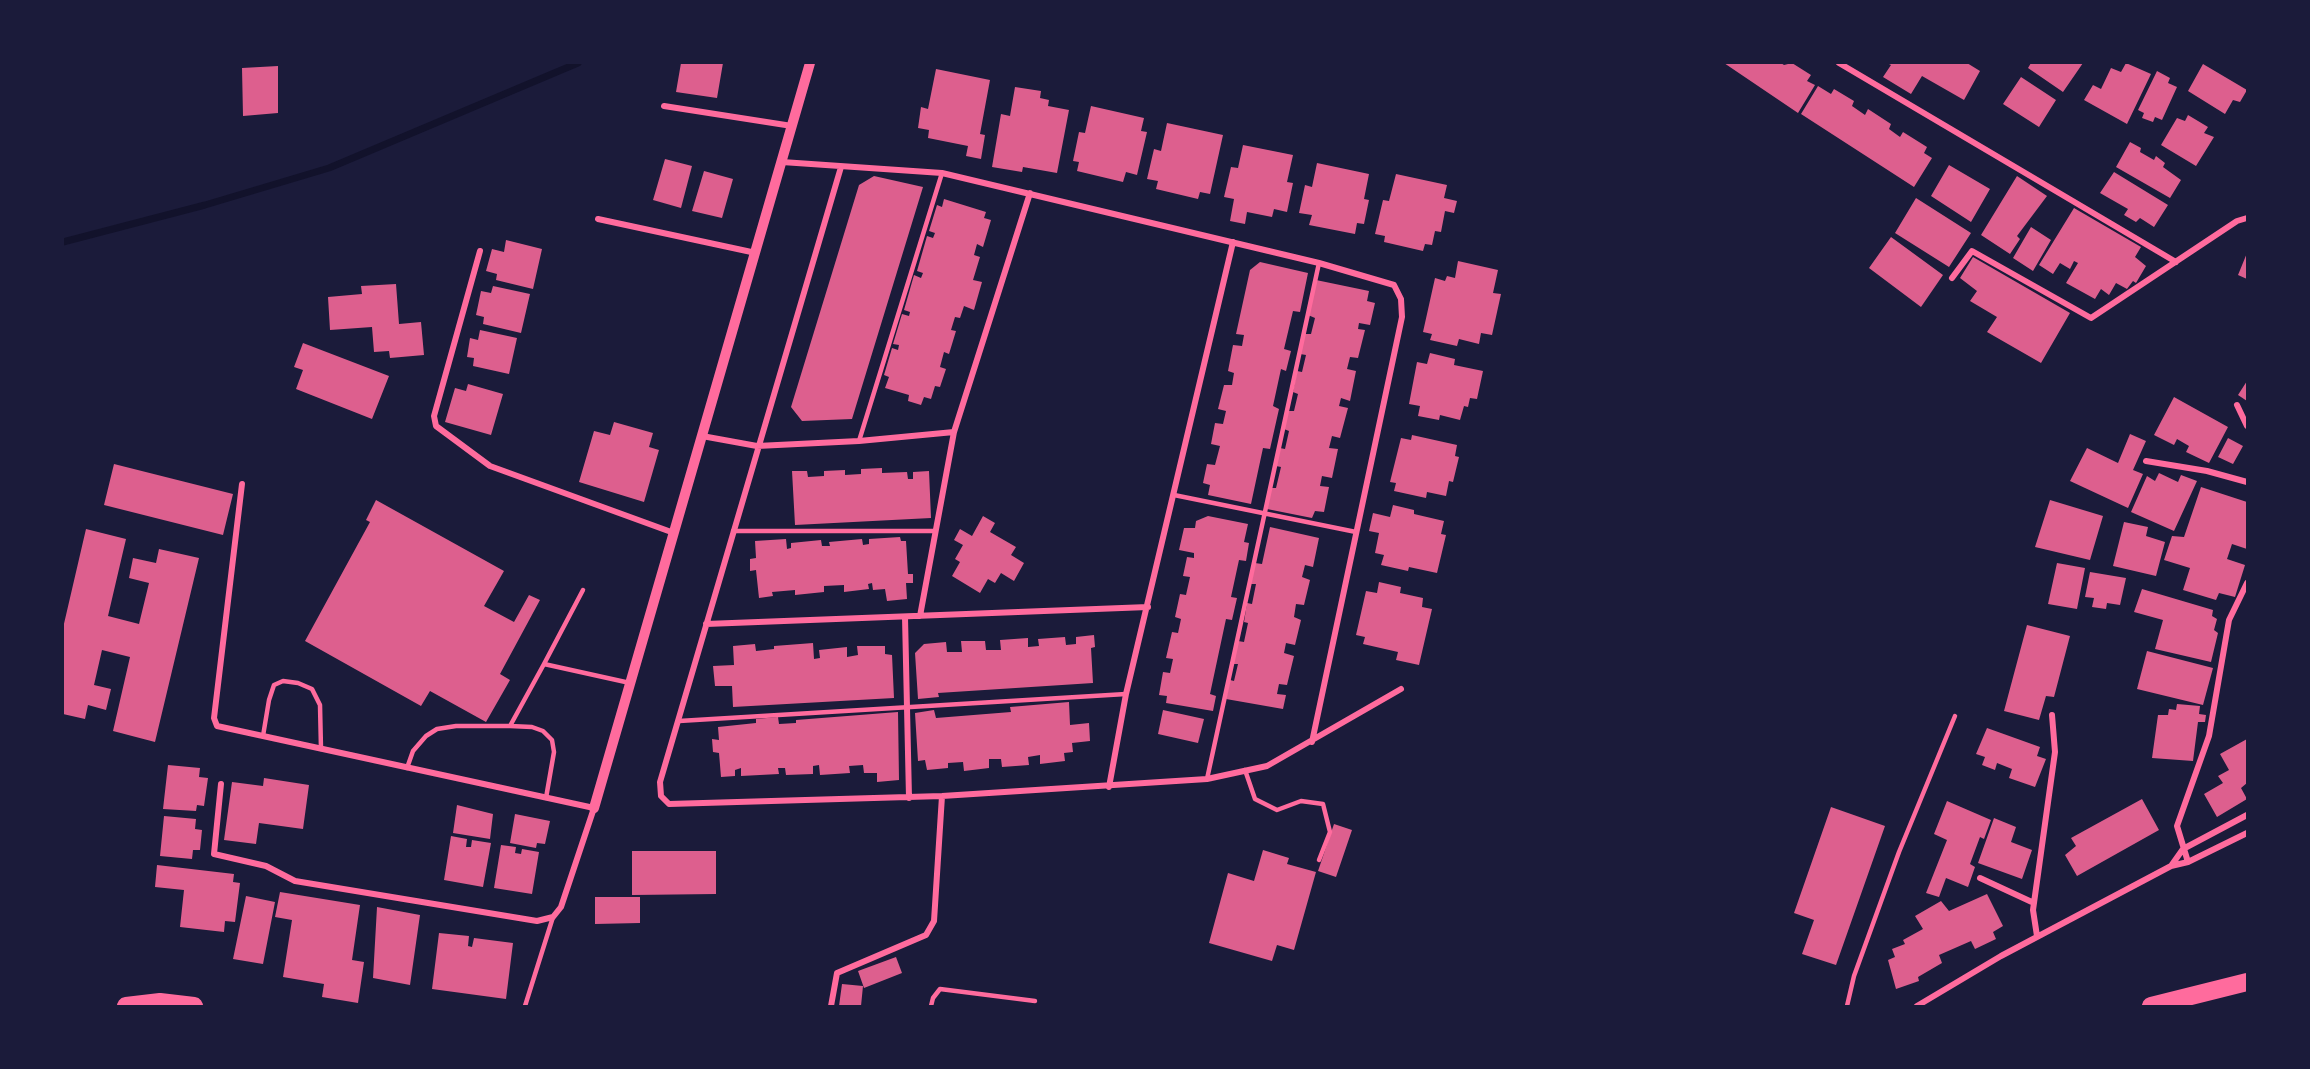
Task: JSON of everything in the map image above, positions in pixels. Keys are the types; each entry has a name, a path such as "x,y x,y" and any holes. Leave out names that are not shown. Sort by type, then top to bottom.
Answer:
{"highway":[{"path":"2151,1006 2247,981"},
{"path":"126,1006 160,1002 194,1006"}],"street":[{"path":"221,784 214,854 266,866 295,880 537,921 553,917 561,907 594,808 810,63"},
{"path":"1839,63 2175,262"},
{"path":"664,106 793,126"},
{"path":"782,162 942,173 1319,263 1394,285 1401,299 1402,317 1312,742"},
{"path":"841,167 660,782 661,796 669,804 909,798 1207,779 1266,766 1312,742 1401,689"},
{"path":"920,616 954,432 1030,193"},
{"path":"1952,278 1972,251 2091,318 2237,221 2247,218"},
{"path":"598,219 756,253"},
{"path":"1109,787 1126,694 1233,242"},
{"path":"480,251 434,416 436,426 490,466 674,533"},
{"path":"2237,405 2247,426"},
{"path":"702,436 758,446 858,441 954,432"},
{"path":"2146,462 2207,471 2247,480"},
{"path":"242,484 214,718 217,726 594,808"},
{"path":"2188,862 2177,826 2209,736 2229,620 2247,583"},
{"path":"706,624 1148,607"},
{"path":"905,617 909,798"},
{"path":"2037,936 2034,903 2055,752 2052,715"},
{"path":"831,1006 837,973 926,935 934,921 942,796"},
{"path":"2171,866 2183,849 2247,815"},
{"path":"1917,1006 2037,936 2171,866 2188,862 2247,833"},
{"path":"1980,878 2034,903"}],"lane":[{"path":"858,441 942,173"},
{"path":"1207,779 1319,263"},
{"path":"1174,495 1356,532"},
{"path":"733,531 935,531"},
{"path":"510,726 583,590"},
{"path":"544,664 630,683"},
{"path":"263,736 274,685 283,681 298,683 312,689 320,705 321,748"},
{"path":"679,721 1126,694"},
{"path":"1847,1006 1854,976 1899,852 1955,716"},
{"path":"407,768 413,751 426,736 437,729 456,726 532,727 543,731 552,740 554,752 546,798"},
{"path":"1245,770 1255,799 1277,810 1301,801 1323,804 1330,832 1319,860"},
{"path":"525,1006 553,917"},
{"path":"932,1006 933,998 940,990 1035,1000"}],"building":[{"path":"681,63 723,63 717,98 676,92"},
{"path":"1724,63 1781,63 1784,65 1792,63 1811,75 1807,81 1815,85 1798,113"},
{"path":"1887,63 1967,63 1980,71 1964,100 1922,76 1911,94 1883,77 1891,65"},
{"path":"2031,63 2083,63 2063,92 2028,68"},
{"path":"2126,63 2151,74 2127,124 2084,100 2093,85 2101,89 2111,68 2121,72"},
{"path":"2203,64 2247,90 2240,102 2233,100 2225,114 2188,91"},
{"path":"278,66 278,113 243,116 242,68"},
{"path":"936,69 990,80 980,134 985,135 981,159 966,156 968,146 928,138 929,130 918,128 921,107 928,109"},
{"path":"2157,71 2170,78 2168,83 2177,87 2162,120 2155,117 2153,122 2142,118 2144,113 2138,110"},
{"path":"2021,77 2056,100 2039,127 2003,104"},
{"path":"1818,86 1831,94 1834,89 1854,101 1852,106 1865,115 1868,109 1891,124 1889,129 1900,137 1903,132 1927,147 1924,153 1932,158 1914,187 1801,114"},
{"path":"1015,87 1041,91 1040,98 1049,100 1048,106 1069,110 1057,173 1023,167 1022,172 992,167 1001,114 1010,116"},
{"path":"1091,106 1144,118 1141,131 1147,132 1137,175 1126,172 1123,182 1077,171 1079,162 1073,161 1079,132 1085,133"},
{"path":"2188,115 2208,127 2204,133 2214,137 2196,166 2161,145 2177,118 2185,121"},
{"path":"1167,123 1223,135 1210,194 1200,192 1198,199 1156,189 1158,181 1147,179 1154,149 1161,151"},
{"path":"2130,142 2141,148 2140,152 2154,160 2156,156 2165,163 2163,167 2181,180 2170,198 2116,167"},
{"path":"1243,145 1293,155 1287,182 1293,183 1287,212 1274,209 1272,217 1247,212 1245,224 1230,221 1234,199 1224,197 1231,167 1238,168"},
{"path":"665,159 692,166 681,208 653,200"},
{"path":"1317,163 1369,174 1364,199 1369,200 1364,224 1357,223 1355,234 1309,225 1312,215 1299,213 1305,185 1312,187"},
{"path":"1949,165 1990,189 1971,222 1931,196"},
{"path":"704,171 733,179 722,218 692,211"},
{"path":"2114,172 2168,205 2154,227 2140,218 2136,222 2124,215 2128,209 2100,193"},
{"path":"1396,174 1447,185 1444,198 1457,201 1454,213 1445,211 1441,232 1435,231 1432,245 1425,244 1423,251 1384,242 1385,236 1375,234 1383,200 1389,201"},
{"path":"874,176 923,187 852,419 802,421 791,407 859,185"},
{"path":"2017,176 2047,196 2017,236 2020,239 2010,254 1981,235"},
{"path":"1916,198 1971,233 1949,267 1895,233"},
{"path":"944,199 986,212 984,218 991,220 983,247 977,244 974,255 980,257 973,280 982,282 974,310 964,306 960,318 955,317 951,330 956,331 949,354 944,352 940,367 946,369 940,387 935,386 931,399 924,397 921,405 908,401 909,395 885,388 889,377 884,375 892,348 898,350 899,345 893,344 902,314 909,316 910,312 904,310 914,275 921,278 923,273 917,271 927,236 933,238 935,233 929,231 937,205 942,207"},
{"path":"2074,208 2141,247 2135,257 2146,266 2136,283 2133,281 2127,289 2116,283 2109,295 2101,289 2095,299 2066,283 2078,263 2074,261 2070,269 2060,263 2053,274 2039,265"},
{"path":"2031,227 2051,240 2033,271 2013,258"},
{"path":"1891,237 1943,275 1921,307 1869,268"},
{"path":"506,240 542,249 533,289 496,280 497,274 486,271 492,249 504,252"},
{"path":"2247,253 2247,279 2238,275"},
{"path":"1973,257 2070,313 2041,363 1987,332 1997,317 1970,301 1977,291 1960,278"},
{"path":"1458,261 1498,270 1493,293 1501,294 1492,335 1481,333 1479,344 1459,339 1457,346 1430,340 1432,334 1423,332 1435,278 1445,281 1447,276 1455,278"},
{"path":"1260,262 1308,273 1300,312 1293,311 1284,349 1291,351 1286,371 1281,369 1273,406 1279,409 1270,449 1263,448 1251,504 1208,495 1210,485 1203,483 1207,464 1215,465 1220,446 1211,444 1215,423 1223,424 1226,411 1218,409 1224,385 1232,385 1234,373 1228,371 1233,345 1242,346 1244,335 1236,334 1250,270"},
{"path":"1316,280 1369,291 1367,301 1375,303 1370,325 1359,323 1358,329 1365,330 1358,358 1350,357 1347,369 1356,371 1350,401 1341,398 1339,406 1348,408 1340,438 1332,436 1329,448 1338,449 1332,478 1322,476 1320,486 1329,487 1324,512 1315,511 1312,518 1267,509 1271,488 1276,488 1281,467 1276,466 1280,448 1285,449 1289,431 1284,429 1288,411 1294,411 1298,394 1293,392 1297,371 1302,372 1306,355 1300,354 1304,334 1311,334 1315,318 1308,315"},
{"path":"396,284 399,324 421,322 424,355 390,358 389,351 374,352 372,327 330,330 328,297 362,294 361,286"},
{"path":"493,286 530,294 521,333 483,324 484,317 476,315 481,291 491,293"},
{"path":"480,330 517,338 509,374 473,366 474,358 467,357 470,338 478,340"},
{"path":"303,343 389,376 372,419 296,389 303,370 294,367"},
{"path":"1430,353 1455,359 1454,365 1483,371 1477,399 1470,398 1468,407 1464,406 1460,420 1440,415 1439,420 1418,416 1420,406 1409,404 1417,362 1427,364"},
{"path":"2247,381 2247,401 2238,395"},
{"path":"468,384 503,394 491,435 445,422 455,388 466,391"},
{"path":"2174,397 2228,427 2209,463 2186,452 2189,446 2177,439 2174,445 2154,435"},
{"path":"614,422 653,433 649,447 659,450 644,502 579,482 594,431 610,435"},
{"path":"2130,434 2146,441 2133,470 2143,474 2128,508 2070,481 2087,448 2118,463"},
{"path":"1412,435 1457,445 1455,456 1459,457 1453,482 1449,481 1446,496 1427,492 1426,498 1394,491 1396,483 1390,482 1401,438 1411,440"},
{"path":"2228,438 2243,446 2233,464 2218,457"},
{"path":"114,464 233,494 223,535 104,505"},
{"path":"882,468 882,473 907,472 908,479 913,479 913,472 929,471 931,518 795,525 792,471 807,471 808,477 824,476 824,471 845,470 845,475 861,474 861,469"},
{"path":"2159,473 2178,482 2181,475 2197,481 2174,531 2131,512 2147,476 2155,481"},
{"path":"2201,487 2247,502 2247,549 2232,544 2227,559 2245,565 2235,597 2219,593 2216,600 2183,590 2190,568 2164,560 2172,536 2184,537"},
{"path":"376,500 504,571 484,606 514,622 529,595 540,600 500,674 510,680 486,722 430,691 421,706 305,641 370,522 366,520"},
{"path":"2050,500 2103,516 2090,560 2035,547"},
{"path":"1393,505 1414,510 1414,514 1444,521 1441,534 1446,535 1437,573 1409,567 1408,571 1381,565 1384,555 1375,553 1379,533 1369,531 1373,513 1390,517"},
{"path":"983,516 995,523 990,532 1016,547 1011,555 1024,563 1014,581 1001,573 995,583 988,579 980,593 952,576 960,562 955,559 963,545 954,540 960,529 972,536"},
{"path":"1208,516 1248,524 1244,542 1249,543 1246,561 1239,560 1231,597 1237,598 1232,620 1226,619 1210,694 1216,696 1213,711 1166,703 1167,696 1159,695 1163,672 1170,673 1173,659 1166,658 1172,632 1178,633 1181,619 1175,617 1180,594 1186,595 1190,577 1183,576 1187,557 1194,558 1194,553 1179,550 1184,528 1195,528 1196,521"},
{"path":"2124,522 2148,527 2146,536 2165,542 2156,576 2113,566"},
{"path":"1270,527 1319,538 1313,567 1305,565 1302,577 1310,580 1304,605 1296,604 1294,617 1301,620 1295,645 1286,643 1284,653 1294,656 1287,685 1279,684 1277,694 1286,695 1283,709 1226,699 1230,680 1234,681 1238,664 1233,664 1238,641 1244,642 1248,623 1244,622 1247,603 1252,604 1256,584 1251,584 1255,563 1262,564"},
{"path":"86,529 126,539 108,616 139,624 149,583 129,578 133,558 156,563 159,549 199,558 155,742 113,731 130,657 102,650 94,685 111,689 106,710 88,705 85,719 63,714 63,628"},
{"path":"900,537 901,541 906,541 908,574 913,574 913,583 906,583 907,599 887,601 885,589 873,590 872,583 868,584 869,589 844,592 844,585 824,586 824,592 795,595 795,590 772,592 773,596 759,598 756,570 750,571 750,559 756,558 755,541 786,539 787,549 791,548 791,543 821,540 822,546 830,546 829,542 862,539 863,545 869,544 869,539"},
{"path":"2057,563 2085,568 2077,609 2048,604"},
{"path":"2090,572 2126,578 2120,605 2107,603 2106,609 2092,607 2094,598 2085,597"},
{"path":"1379,582 1401,587 1400,593 1423,598 1422,607 1432,609 1419,665 1396,660 1398,652 1363,644 1365,637 1356,635 1366,591 1377,593"},
{"path":"2142,589 2213,610 2212,616 2217,619 2214,630 2218,633 2211,662 2155,649 2163,620 2134,612"},
{"path":"2027,625 2070,636 2054,697 2046,696 2039,720 2004,711"},
{"path":"1094,635 1095,647 1091,648 1093,683 938,693 939,697 918,699 915,653 924,644 946,642 947,652 962,652 961,641 985,641 986,650 1001,650 1000,640 1028,638 1028,647 1039,646 1038,639 1065,637 1066,645 1076,644 1076,637"},
{"path":"813,643 814,659 820,658 819,650 847,647 847,657 858,655 857,646 885,646 885,654 892,655 894,698 733,707 732,686 715,686 713,666 734,665 733,646 755,644 756,651 774,649 774,646"},
{"path":"2147,651 2213,668 2203,705 2137,689"},
{"path":"1069,702 1070,725 1089,723 1090,741 1072,743 1073,752 1064,753 1065,761 1040,764 1040,755 1028,757 1029,765 1002,767 1001,759 989,759 989,768 964,771 963,762 948,763 948,768 927,770 925,760 918,761 915,713 934,710 936,718 1011,712 1010,707"},
{"path":"2177,704 2200,706 2199,714 2206,715 2205,722 2198,722 2193,761 2152,758 2158,715 2168,715 2169,709 2176,710"},
{"path":"1163,710 1204,719 1198,743 1158,734"},
{"path":"898,712 899,780 877,782 877,773 864,773 863,765 849,766 850,773 820,775 819,765 813,766 813,774 786,775 785,768 778,768 779,774 741,776 741,768 735,770 735,776 721,777 719,753 713,752 712,739 719,740 718,727 756,723 756,719 778,717 779,724 796,723 796,720"},
{"path":"1987,728 2040,747 2037,756 2046,759 2035,787 2009,778 2012,769 1997,763 1995,770 1982,765 1985,757 1976,754"},
{"path":"2247,739 2247,783 2241,788 2247,799 2217,817 2204,794 2223,783 2218,776 2229,770 2220,754"},
{"path":"168,765 200,768 199,777 208,778 204,806 197,805 196,811 163,809"},
{"path":"264,778 309,785 303,829 259,823 256,844 224,840 232,782 263,786"},
{"path":"2142,799 2159,830 2077,876 2065,855 2076,846 2071,838"},
{"path":"1947,801 1991,820 1984,839 1980,837 1970,864 1975,867 1968,887 1946,878 1939,897 1926,893 1947,840 1934,834"},
{"path":"457,805 493,814 490,839 453,833"},
{"path":"1831,807 1885,826 1836,965 1802,954 1814,920 1794,913"},
{"path":"515,814 550,821 545,844 537,843 536,848 510,843"},
{"path":"164,816 196,819 195,829 202,830 200,850 193,850 192,859 160,856"},
{"path":"1994,818 2016,827 2011,842 2032,850 2022,879 1978,863"},
{"path":"1334,824 1352,830 1336,877 1318,871"},
{"path":"451,836 467,839 466,847 471,847 472,840 491,843 483,887 444,880"},
{"path":"501,845 516,847 515,853 521,854 522,849 539,852 532,894 494,888"},
{"path":"1263,850 1289,858 1287,864 1316,872 1294,950 1277,945 1272,961 1209,943 1228,873 1254,881"},
{"path":"632,851 716,851 716,894 632,895"},
{"path":"157,865 234,874 233,882 240,883 235,922 225,921 224,932 180,927 184,890 155,887"},
{"path":"280,892 360,905 352,960 364,962 358,1003 322,997 324,984 283,977 292,920 275,917"},
{"path":"1987,894 2003,926 1993,932 1996,939 1975,949 1971,941 1939,955 1942,963 1918,977 1919,981 1896,989 1888,960 1895,957 1892,949 1905,944 1903,940 1923,929 1915,916 1941,901 1949,911"},
{"path":"246,896 275,902 263,964 233,959"},
{"path":"595,897 640,897 640,923 595,924"},
{"path":"377,907 420,915 410,985 373,978"},
{"path":"439,933 469,936 468,946 472,947 474,938 513,943 506,999 432,989"},
{"path":"896,957 902,973 864,988 858,971"},
{"path":"842,984 863,986 861,1006 839,1006"}],"waterway":[{"path":"63,242 205,205 329,168 578,63"}]}
